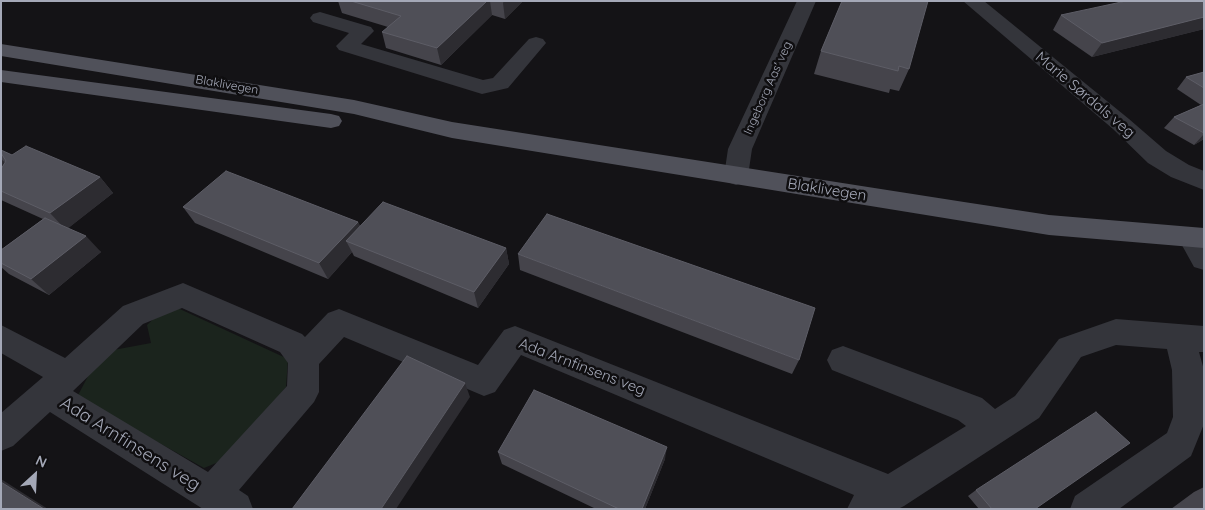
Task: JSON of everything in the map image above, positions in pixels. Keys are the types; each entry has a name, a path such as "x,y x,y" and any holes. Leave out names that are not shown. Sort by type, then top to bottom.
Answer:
{"main road":[{"name":"Blaklivegen","path":"1,50 354,107 452,130 1049,225 1199,245"},
{"name":"Blaklivegen","path":"1,76 343,122 452,130"}],"street":[{"name":"Ingeborg Aas' veg","path":"736,176 740,149 807,1"},
{"name":"Marie Sørdals veg","path":"972,1 1121,124 1157,157 1180,171 1204,181"},
{"path":"328,12 364,31 346,46 482,87 500,82 536,43"},
{"name":"Ada Arnfinsens veg","path":"1,338 58,384 223,501 303,392 304,360 291,343 183,295 133,315 58,384 1,435"},
{"name":"Ada Arnfinsens veg","path":"304,360 339,322 484,382 515,338 878,501 1027,407 1070,348 1116,332 1192,339 1188,370 1190,417 1179,444 1088,509"},
{"path":"843,360 970,409 993,428"}],"shaded area":[{"path":"169,304 288,359 286,387 226,459 204,468 77,397 94,365 108,351 151,343 147,325"}],"building":[{"path":"351,1 487,1 437,48 382,32 401,16"},
{"path":"842,1 928,1 909,69 899,66 898,71 821,51"},
{"path":"1126,1 1204,1 1204,17 1102,43 1061,15"},
{"path":"1204,72 1204,88 1186,77"},
{"path":"1204,104 1204,133 1174,117"},
{"path":"26,146 100,177 50,213 1,191 1,169 6,161 1,150 12,155"},
{"path":"226,171 358,222 319,263 183,207"},
{"path":"383,202 506,248 474,292 346,241"},
{"path":"547,214 815,308 799,360 518,254"},
{"path":"45,218 86,236 31,279 1,263 1,250"},
{"path":"407,356 465,383 381,509 292,509"},
{"path":"534,390 667,447 642,509 619,509 498,452"},
{"path":"1096,412 1130,443 1035,509 992,509 976,490"},
{"path":"1,482 44,509 1,509"}]}
